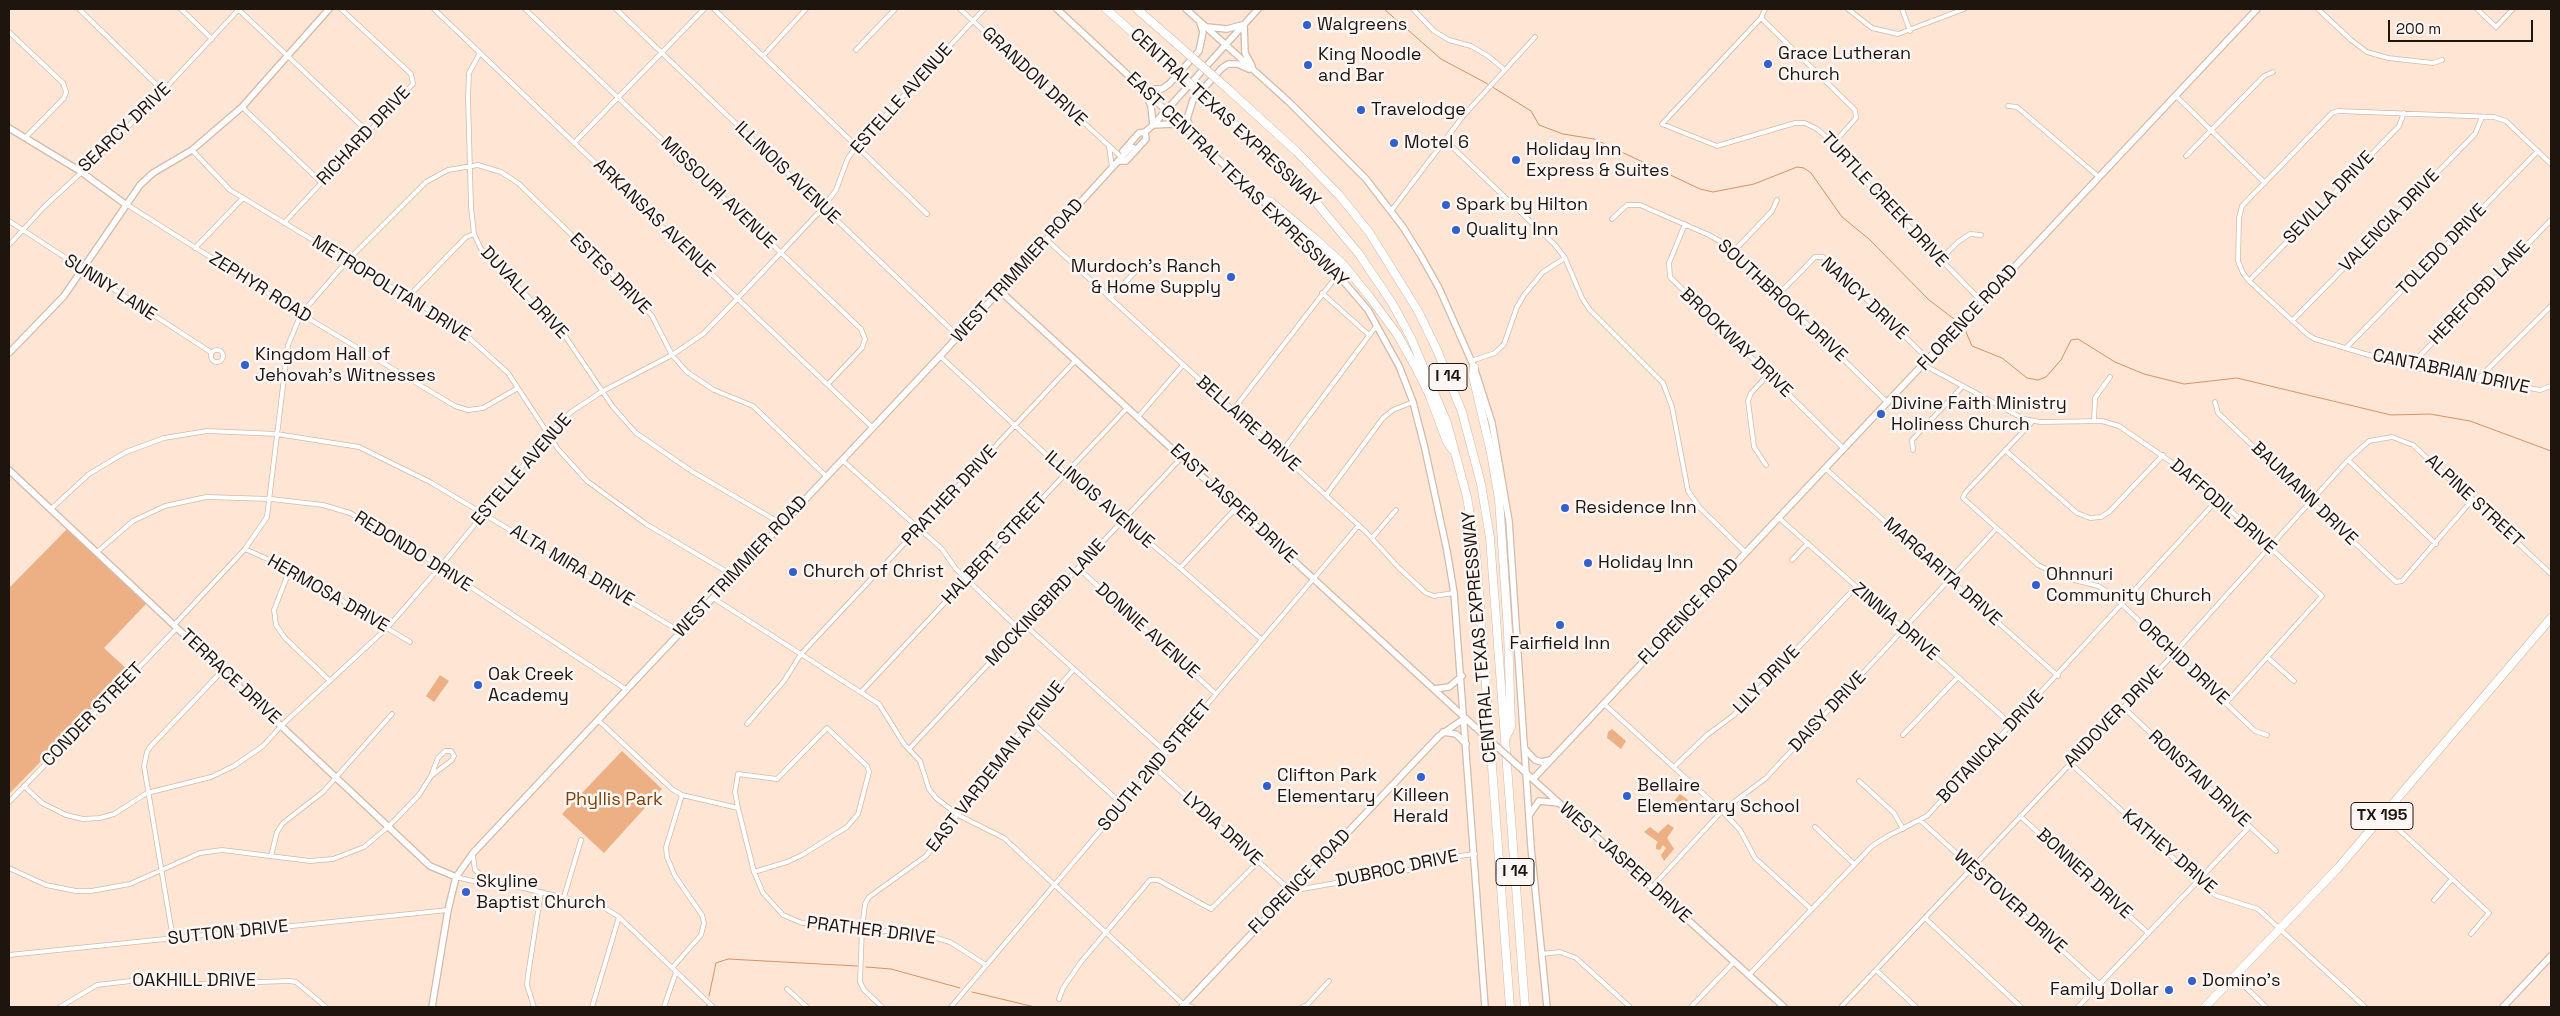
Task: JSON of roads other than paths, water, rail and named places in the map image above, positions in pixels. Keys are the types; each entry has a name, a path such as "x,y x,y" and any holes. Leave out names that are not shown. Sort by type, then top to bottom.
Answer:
{"highway":[{"name":"CENTRAL TEXAS EXPRESSWAY","path":"1106,9 1304,188 1359,254 1392,303 1432,383 1457,455 1467,497 1478,578 1510,1007"},
{"name":"CENTRAL TEXAS EXPRESSWAY","path":"1137,9 1297,152 1339,195 1369,232 1418,311 1438,350 1464,421 1482,493 1490,538 1525,1007"},
{"path":"1144,9 1160,29"},
{"path":"1263,200 1272,202 1343,264 1369,296 1397,334 1415,366 1429,394 1447,442 1457,455"},
{"path":"1473,364 1473,376 1492,453 1499,499 1508,631 1511,727 1506,737"},
{"name":"TX 195","path":"2205,1007 2281,930 2338,868 2551,618"}],"street":[{"path":"79,9 163,91"},
{"path":"181,9 212,39"},
{"path":"238,9 369,133"},
{"name":"SEARCY DRIVE","path":"9,245 80,171 98,157 163,91 238,9"},
{"path":"9,353 64,296 125,204 153,173 192,150 242,107 329,9"},
{"name":"RICHARD DRIVE","path":"284,223 411,88 414,82 411,74 341,9"},
{"name":"ARKANSAS AVENUE","path":"434,9 873,428"},
{"name":"MISSOURI AVENUE","path":"525,9 861,329 865,339 862,348 828,384"},
{"name":"ILLINOIS AVENUE","path":"616,9 958,336"},
{"path":"574,142 704,9"},
{"path":"714,9 927,214"},
{"path":"763,56 806,9"},
{"path":"856,50 895,9"},
{"name":"GRANDON DRIVE","path":"960,9 1108,145 1119,158"},
{"name":"ESTELLE AVENUE","path":"24,786 53,810 66,815 84,818 114,814 147,793 211,777 234,766 262,746 282,725 388,627 440,567 548,435 571,412 603,391 672,355 703,334 823,208 836,190 848,158 857,146 984,9"},
{"name":"EAST CENTRAL TEXAS EXPRESSWAY","path":"1057,9 1187,128 1339,273 1377,325 1395,358 1413,402 1447,551 1454,593 1462,676 1485,1007"},
{"path":"1186,9 1328,140 1366,179 1391,211 1439,288 1473,364 1492,423 1509,521 1530,816 1547,1007"},
{"name":"WEST TRIMMIER ROAD","path":"432,1007 448,910 456,877 473,853 940,356 1112,167 1139,133 1145,132 1153,125 1258,9"},
{"path":"1413,9 1434,30 1449,40 1471,46 1488,56 1505,70"},
{"path":"1765,9 1761,18 1855,110 1856,118 1834,143"},
{"path":"1848,9 1872,28 1892,33 1910,31 1964,9"},
{"path":"1902,9 1910,31"},
{"name":"FLORENCE ROAD","path":"1533,779 1924,366 2257,9"},
{"path":"2318,9 2351,40 2367,52 2388,58 2433,63 2442,60"},
{"path":"2477,9 2496,26 2513,9"},
{"name":"TURTLE CREEK DRIVE","path":"1761,18 1662,124 1712,145 1722,146 1795,123 1805,123 1818,129 1846,154 1868,185 1982,302"},
{"path":"1187,128 1172,124 1153,125 1151,106 1144,89 1162,89 1169,84 1199,51 1202,32 1199,21"},
{"path":"1205,26 1227,29 1244,25 1245,53 1255,72"},
{"path":"9,32 63,83 66,92 64,98 25,138"},
{"path":"1391,211 1445,140 1535,37"},
{"name":"DUVALL DRIVE","path":"480,53 469,74 469,166 474,234 481,249 489,261 548,315 563,333 622,418 645,441 782,524"},
{"path":"1195,136 1188,125 1189,110 1193,100 1222,68 1228,64 1238,64 1255,72"},
{"path":"2186,156 2264,76 2273,72"},
{"path":"2175,96 2265,182"},
{"path":"2008,106 2017,107 2099,177"},
{"path":"242,107 322,183"},
{"name":"CANTABRIAN DRIVE","path":"2551,164 2506,121 2494,117 2346,110 2332,114 2242,206 2238,218 2239,266 2249,280 2308,335 2409,367 2540,390 2551,386"},
{"name":"SEVILLA DRIVE","path":"2249,280 2399,126 2404,113"},
{"name":"VALENCIA DRIVE","path":"2292,320 2475,134 2482,117"},
{"name":"ZEPHYR ROAD","path":"9,128 80,171 125,204 195,248 455,406 468,410 483,408 518,388"},
{"name":"WEST TRIMMIER ROAD","path":"1119,158 1126,161 1146,139 1145,132"},
{"path":"1445,140 1565,258 1582,298 1590,310 1663,383 1672,407 1688,491 1700,508 1746,553"},
{"path":"1108,145 1112,167"},
{"name":"METROPOLITAN DRIVE","path":"192,150 218,179 243,198 409,296 457,327 479,344 502,367 548,435 582,476 621,507 734,576"},
{"name":"TOLEDO DRIVE","path":"2346,348 2538,151"},
{"name":"ESTES DRIVE","path":"469,166 478,165 501,172 526,190 641,302 652,316 672,355 687,372 705,384 753,406 826,476"},
{"name":"CONDER STREET","path":"9,802 176,626 245,549 267,517 271,498 288,345 301,314 348,260 426,182 448,170 469,166"},
{"path":"195,248 243,198"},
{"path":"1733,252 1772,211 1777,200"},
{"name":"SOUTHBROOK DRIVE","path":"1612,219 1627,206 1640,205 1709,235 1733,252 1888,403"},
{"name":"HEREFORD LANE","path":"2409,367 2551,220"},
{"name":"SUNNY LANE","path":"9,221 212,353"},
{"name":"BROOKWAY DRIVE","path":"1685,224 1669,263 1670,277 1844,449"},
{"path":"409,296 466,237 474,234"},
{"path":"1941,260 1958,242 1970,234 1980,235"},
{"name":"BELLAIRE DRIVE","path":"1046,240 1281,453 1372,538 1399,568 1426,593 1434,596 1454,593"},
{"name":"NANCY DRIVE","path":"1778,295 1815,256 1823,256 1929,360"},
{"path":"1473,364 1495,353 1504,344 1517,307 1524,294 1543,272 1565,258"},
{"path":"1110,298 1136,271"},
{"path":"1232,410 1339,273"},
{"name":"EAST JASPER DRIVE","path":"1000,291 1465,718"},
{"path":"1322,293 1369,335"},
{"path":"2477,380 2551,306"},
{"path":"1281,453 1377,325"},
{"name":"ILLINOIS AVENUE","path":"940,356 1066,473 1122,522 1180,568 1261,640"},
{"name":"PRATHER DRIVE","path":"747,724 784,681 801,654 1076,360"},
{"path":"1138,417 1183,365"},
{"name":"DAFFODIL DRIVE","path":"1924,366 2032,422 2094,421 2108,422 2119,426 2200,482 2322,596 2267,657"},
{"path":"1766,466 1754,447 1748,401 1751,393 1768,375"},
{"path":"2094,421 2095,398 2110,377"},
{"path":"1913,450 1912,440 1962,387"},
{"path":"1326,496 1383,418 1393,410 1413,402"},
{"name":"BAUMANN DRIVE","path":"2215,402 2218,413 2399,583 2436,544"},
{"name":"HALBERT STREET","path":"862,691 1128,408"},
{"name":"ORCHID DRIVE","path":"2032,422 1965,493 1963,498 2038,565 2063,577 2098,586 2174,654 2255,731 2266,735"},
{"name":"ALTA MIRA DRIVE","path":"51,510 89,474 126,452 164,438 207,431 277,434 359,447 430,482 681,632"},
{"name":"ANDOVER DRIVE","path":"1841,1007 2174,654 2348,460 2372,439 2391,437"},
{"name":"ALPINE STREET","path":"2391,437 2401,439 2418,448 2551,574"},
{"path":"2005,450 2077,513 2090,518 2097,518 2109,512 2163,455"},
{"name":"MOCKINGBIRD LANE","path":"909,749 1182,457"},
{"path":"842,460 942,549 966,580 1020,630"},
{"path":"2348,460 2436,544 2473,499"},
{"name":"MARGARITA DRIVE","path":"1826,469 2058,676"},
{"name":"TERRACE DRIVE","path":"9,470 430,866 456,877"},
{"name":"REDONDO DRIVE","path":"97,552 133,520 165,506 206,497 271,498 323,505 350,513 440,567 627,690"},
{"name":"BOTANICAL DRIVE","path":"1749,976 1854,864 1879,841 1921,821 2058,676 2218,499"},
{"path":"1180,568 1237,508"},
{"path":"1372,538 1396,510"},
{"name":"ZINNIA DRIVE","path":"1779,518 2012,725"},
{"name":"SOUTH 2ND STREET","path":"951,1007 1358,525"},
{"name":"DAISY DRIVE","path":"1652,887 1722,811 1766,778 1905,630 1996,529"},
{"path":"1792,560 1808,543"},
{"name":"HERMOSA DRIVE","path":"245,549 290,569 410,642"},
{"name":"DONNIE AVENUE","path":"1078,568 1216,694"},
{"path":"290,569 274,610 276,625 285,638 330,681"},
{"name":"LILY DRIVE","path":"1674,767 1707,735 1734,715 1856,587"},
{"path":"713,598 862,691 885,710 901,740 920,762 929,790 936,798 958,815 1004,838 1184,1006 1192,1007"},
{"path":"1025,625 1166,752"},
{"path":"2226,703 2267,657 2294,681"},
{"name":"EAST VARDEMAN AVENUE","path":"882,1007 864,990 860,982 865,904 869,897 926,856 1029,720 1074,669"},
{"path":"173,939 147,793 144,766 147,752 223,670"},
{"path":"1434,689 1449,687 1462,676"},
{"path":"1903,735 1958,677"},
{"path":"1603,704 1722,811 1740,830 1755,858 1811,909"},
{"name":"RONSTAN DRIVE","path":"2123,707 2276,851"},
{"path":"271,856 277,832 283,823 311,802 336,777 374,731 392,714"},
{"name":"FLORENCE ROAD","path":"1184,1006 1443,732 1465,718"},
{"name":"WEST JASPER DRIVE","path":"1465,718 1784,1007"},
{"path":"598,720 672,789 682,795 738,808"},
{"path":"1029,720 1122,804"},
{"name":"PRATHER DRIVE","path":"754,872 802,855 847,827 858,814 869,772 867,766 827,728 777,779 738,774 735,792 738,808 754,872 763,893 771,904 790,919 813,926 915,933 940,938 965,950 986,965"},
{"path":"1443,732 1456,734 1466,744"},
{"path":"1525,749 1535,760 1542,762 1550,760"},
{"path":"9,868 46,885 84,891 119,887 192,855 206,852 222,850 316,861 333,859 364,847 388,827 419,795 431,776 434,765 441,754 451,751 454,756 452,760 431,776"},
{"name":"KATHEY DRIVE","path":"2070,763 2197,881 2217,896 2258,909 2365,1007"},
{"name":"LYDIA DRIVE","path":"1154,768 1291,891"},
{"path":"1859,781 1894,813 1903,829"},
{"path":"672,968 701,936 704,923 702,915 675,876 667,857 666,847 682,795"},
{"path":"1530,816 1539,801 1559,803"},
{"path":"2383,815 2489,913 2471,934"},
{"name":"BONNER DRIVE","path":"2020,816 2148,933"},
{"name":"WESTOVER DRIVE","path":"1921,821 2099,984"},
{"path":"2078,1007 2250,826"},
{"path":"1815,827 1854,864"},
{"path":"564,897 581,840"},
{"path":"473,853 475,870 489,881"},
{"name":"DUBROC DRIVE","path":"1291,891 1414,869 1451,857 1475,854"},
{"path":"1059,999 1063,988 1080,962 1150,880 1158,880 1211,909 1258,862"},
{"path":"456,877 477,882 489,881 596,904 619,918 713,1007"},
{"path":"2434,900 2452,879"},
{"path":"534,1007 527,985 541,892"},
{"name":"SUTTON DRIVE","path":"9,955 448,910"},
{"path":"592,1007 619,918"},
{"path":"1925,918 2021,1007"},
{"path":"1541,954 1560,952 1576,958 1630,1007"},
{"path":"2503,1007 2551,956"},
{"path":"1692,1007 1734,962"},
{"path":"1876,970 1916,1007"},
{"path":"664,1007 676,972"},
{"path":"2235,977 2266,1007"},
{"name":"OAKHILL DRIVE","path":"60,1007 96,986 139,980 172,985 288,980 302,986 324,1007"},
{"path":"1302,1007 1309,1006 1329,981"},
{"path":"787,989 808,1007"}],"waterway":[{"path":"1384,9 1441,59 1486,83 1531,111 1539,125 1563,134 1594,139 1700,189 1713,192 1754,184 1797,167 1804,168 1811,173 1842,217 1869,239 1929,300 1958,322"},
{"path":"1966,332 1972,346 2002,358 2027,378 2038,380 2046,377 2061,360 2071,340 2078,339 2115,362 2144,374 2184,384 2237,378 2391,415 2430,414 2470,421 2551,451"},
{"path":"709,996 716,963 728,959 857,966"},
{"path":"866,967 891,969 960,988"},
{"path":"972,992 1035,1007"}],"place":[{"name":"Walgreens","path":"1307,25"},
{"name":"Grace Lutheran Church","path":"1768,64"},
{"name":"King Noodle and Bar","path":"1308,65"},
{"name":"Travelodge","path":"1361,110"},
{"name":"Motel 6","path":"1394,143"},
{"name":"Holiday Inn Express & Suites","path":"1516,160"},
{"name":"Spark by Hilton","path":"1446,205"},
{"name":"Quality Inn","path":"1456,230"},
{"name":"Murdoch's Ranch & Home Supply","path":"1231,277"},
{"name":"Kingdom Hall of Jehovah's Witnesses","path":"245,365"},
{"name":"Divine Faith Ministry Holiness Church","path":"1881,414"},
{"name":"Residence Inn","path":"1565,508"},
{"name":"Holiday Inn","path":"1588,563"},
{"name":"Church of Christ","path":"793,572"},
{"name":"Ohnnuri Community Church","path":"2036,585"},
{"name":"Fairfield Inn","path":"1560,625"},
{"name":"Oak Creek Academy","path":"478,685"},
{"name":"Killeen Herald","path":"1421,777"},
{"name":"Clifton Park Elementary","path":"1267,786"},
{"name":"Bellaire Elementary School","path":"1627,796"},
{"name":"Skyline Baptist Church","path":"466,892"},
{"name":"Domino's","path":"2192,981"},
{"name":"Family Dollar","path":"2169,990"}],"park label":[{"name":"Phyllis Park","path":"614,800"}]}
